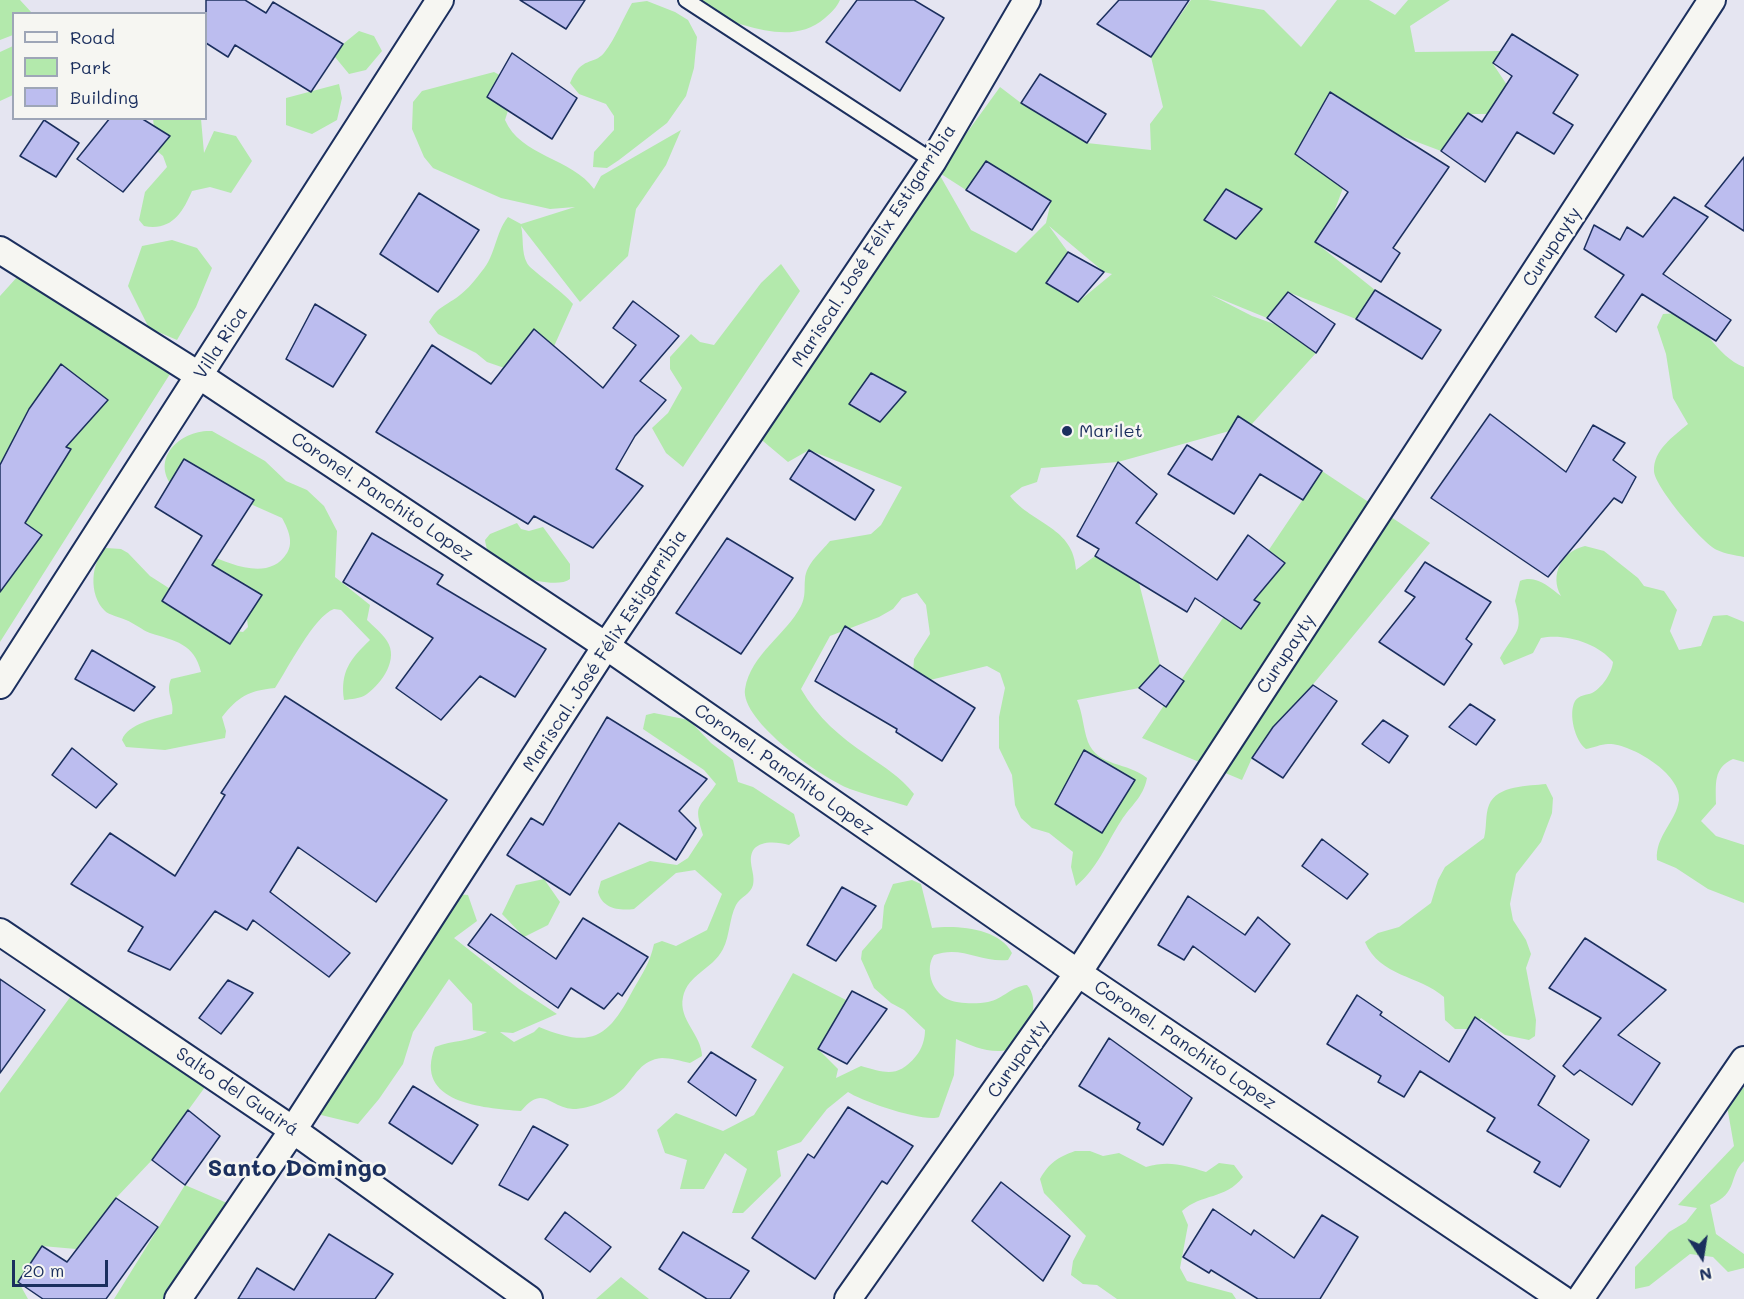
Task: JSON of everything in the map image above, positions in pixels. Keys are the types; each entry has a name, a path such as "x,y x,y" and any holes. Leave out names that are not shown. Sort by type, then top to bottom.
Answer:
{"street":[{"name":"Villa Rica","path":"0,685 440,0"},
{"name":"Mariscal. José Félix Estigarribia","path":"178,1299 293,1130 606,646 933,161 1027,0"},
{"name":"Curupayty","path":"848,1299 1078,973 1712,0"},
{"name":"Coronel. Panchito Lopez","path":"0,250 200,376 606,646 1078,973 1562,1299"},
{"name":"Salto del Guairá","path":"0,932 293,1130 529,1299"},
{"path":"1580,1299 1744,1060"}],"lane":[{"path":"686,0 933,161"}],"green space":[{"path":"0,0 20,0 31,12 12,12 12,35 0,40"},
{"path":"702,0 840,0 825,18 811,27 782,32 766,31 704,14"},
{"path":"1191,0 1208,0 1264,10 1301,47 1337,0 1369,0 1395,15 1408,0 1450,0 1410,26 1415,52 1501,51 1493,64 1507,85 1487,114 1468,114 1441,151 1396,134 1329,93 1295,154 1343,188 1334,212 1315,242 1375,290 1356,319 1288,292 1267,318 1211,295 1252,316 1277,325 1316,353 1251,425 1118,462 1041,468 1037,482 1022,487 1010,496 1019,506 1060,535 1074,556 1076,570 1095,556 1139,583 1160,665 1139,688 1077,700 1086,737 1093,750 1106,760 1131,769 1147,778 1140,796 1121,821 1096,864 1076,886 1071,867 1073,852 1049,833 1032,828 1021,818 1015,805 1012,775 999,748 999,717 1005,688 1000,673 987,666 926,681 913,673 914,659 930,634 926,605 917,593 902,598 893,609 879,617 830,636 801,689 830,726 909,788 914,794 907,806 837,783 785,747 755,717 747,702 745,689 749,677 761,655 787,626 801,606 806,574 811,563 830,541 871,534 881,525 902,487 809,450 788,462 751,431 938,172 1000,87 1021,103 1087,143 1151,150 1150,124 1163,107 1151,57","holes":["986,161 1051,201 1046,223 1016,253 971,230 938,172 966,190","1049,226 1104,272 1112,274 1078,302 1047,283 1068,252"]},
{"path":"647,1 688,20 697,37 694,68 686,96 667,123 619,160 607,168 593,167 594,152 614,130 614,116 606,104 579,94 570,83 579,68 604,53 632,3"},
{"path":"359,31 374,36 382,51 366,70 349,74 335,57 343,44"},
{"path":"12,46 12,95 0,101 0,52"},
{"path":"494,72 507,79 514,92 505,120 512,132 522,142 573,170 594,189 601,176 681,130 666,165 636,209 628,256 580,302 521,226 527,263 573,304 551,353 513,371 487,362 476,353 438,334 429,322 439,309 455,299 475,281 487,265 500,230 508,217 521,224 575,207 550,209 501,198 433,168 424,157 412,129 413,102 422,91"},
{"path":"339,84 342,98 337,120 312,134 286,125 286,98"},
{"path":"153,120 201,120 204,153 214,131 236,136 252,161 231,193 210,187 192,191 184,207 174,219 161,226 144,226 139,220 145,192 167,167 163,156 157,151"},
{"path":"172,240 197,248 212,268 196,307 177,340 149,328 128,286 142,246"},
{"path":"781,264 800,291 683,467 666,453 652,428 668,413 682,388 670,369 670,357 691,334 700,342 714,345 761,283"},
{"path":"18,276 170,374 0,642 0,296"},
{"path":"1679,313 1697,325 1734,362 1744,367 1744,557 1717,550 1701,537 1670,501 1654,471 1657,456 1661,450 1688,424 1673,398 1666,354 1657,327 1663,314"},
{"path":"212,431 265,461 286,481 307,490 324,506 337,531 335,577 370,605 367,620 387,641 391,655 390,663 378,684 367,694 344,700 344,681 348,667 357,653 370,640 341,610 334,609 318,622 301,644 275,688 251,693 239,699 222,717 226,731 225,738 165,750 126,747 122,740 130,730 143,722 172,714 169,689 171,679 201,672 194,655 182,645 147,632 105,611 96,596 94,587 95,569 101,554 106,548 121,549 128,553 150,576 236,631 243,632 248,627 247,619 212,578 206,554 238,566 260,569 279,562 289,549 289,536 282,518 246,502 173,487 165,466 172,447 190,435"},
{"path":"1322,471 1430,543 1252,758 1242,780 1142,738"},
{"path":"517,523 521,529 529,531 543,527 570,564 570,579 554,583 532,580 509,572 494,562 485,540 490,534"},
{"path":"1585,546 1604,551 1638,578 1644,586 1664,591 1677,610 1670,631 1679,650 1701,646 1713,616 1727,615 1744,622 1744,762 1733,759 1722,767 1717,777 1716,804 1701,821 1716,836 1744,845 1744,903 1708,889 1676,868 1657,860 1659,844 1679,800 1678,790 1664,771 1641,754 1629,749 1608,744 1586,749 1579,740 1573,720 1573,706 1577,699 1596,691 1606,680 1613,662 1607,655 1580,641 1550,637 1541,638 1533,653 1504,665 1500,658 1517,631 1519,619 1515,601 1520,581 1537,580 1561,596 1556,580 1560,565 1570,553"},
{"path":"654,713 689,720 711,743 733,760 738,782 753,787 794,814 800,836 789,845 766,843 754,849 751,858 753,885 736,905 723,949 686,989 682,1005 701,1048 702,1056 690,1063 672,1059 655,1059 644,1065 614,1096 587,1107 573,1109 541,1098 535,1099 521,1111 471,1104 455,1099 443,1091 434,1080 431,1066 435,1047 474,1038 487,1032 473,1030 472,1004 449,979 413,1032 403,1064 379,1099 358,1124 317,1114 380,1007 421,956 455,894 468,895 477,921 454,938 519,989 557,1014 513,1033 500,1032 514,1042 539,1027 573,1037 585,1038 596,1035 606,1029 624,1006 645,968 654,944 662,941 676,946 707,930 722,894 695,870 676,873 634,909 607,905 598,892 601,881 650,861 677,865 688,858 703,835 698,817 699,807 716,784 704,770 643,729 646,715"},
{"path":"1546,784 1553,798 1552,813 1541,842 1516,874 1510,904 1513,920 1526,940 1531,954 1526,968 1536,1020 1535,1036 1529,1040 1505,1035 1481,1018 1471,1029 1455,1029 1445,1020 1444,997 1423,984 1390,969 1372,954 1365,942 1378,933 1399,927 1431,903 1438,880 1445,867 1484,838 1488,809 1493,798 1506,790"},
{"path":"544,879 560,902 548,925 524,937 502,914 516,885"},
{"path":"912,880 921,884 932,928 965,928 988,933 998,938 1012,953 1008,960 954,952 934,955 931,960 930,973 937,991 951,1001 978,1003 988,1002 1027,985 1032,993 1033,1013 1025,1034 1010,1049 1001,1051 983,1049 956,1039 954,1075 939,1117 907,1114 848,1092 827,1109 801,1142 777,1151 781,1176 743,1213 732,1213 747,1169 725,1153 704,1189 680,1189 687,1160 665,1153 657,1130 676,1113 723,1131 754,1115 784,1067 751,1047 793,973 846,1000 818,1049 838,1069 836,1078 861,1066 885,1072 897,1071 918,1053 923,1044 925,1030 904,1010 891,1003 874,988 861,959 862,951 882,928 884,906 893,884"},
{"path":"79,985 213,1076 152,1160 116,1198 76,1249 42,1246 18,1281 28,1299 0,1299 0,1093"},
{"path":"1744,1087 1744,1161 1729,1190 1710,1205 1716,1234 1744,1254 1744,1268 1728,1272 1713,1257 1690,1254 1649,1286 1635,1289 1635,1267 1669,1232 1686,1222 1697,1208 1678,1205 1734,1146 1727,1106"},
{"path":"1075,1151 1090,1151 1103,1156 1119,1153 1146,1167 1176,1164 1206,1172 1219,1163 1234,1165 1243,1177 1236,1184 1221,1193 1197,1201 1182,1211 1188,1225 1180,1268 1187,1281 1232,1293 1236,1299 1117,1299 1097,1285 1083,1284 1071,1275 1073,1261 1086,1236 1044,1193 1040,1179 1055,1161"},
{"path":"185,1185 241,1209 182,1299 114,1299"},
{"path":"621,1277 649,1299 596,1299"}],"building":[{"path":"206,0 245,0 266,13 273,2 343,44 311,92 235,45 228,57 207,44"},
{"path":"520,0 585,0 566,29"},
{"path":"857,0 914,0 944,18 900,91 826,42"},
{"path":"1119,0 1189,0 1151,57 1097,24"},
{"path":"1512,34 1578,75 1553,113 1573,125 1554,154 1517,132 1485,182 1441,151 1468,113 1482,122 1512,76 1493,63"},
{"path":"512,53 577,98 552,139 487,97"},
{"path":"1040,74 1106,114 1087,143 1021,103"},
{"path":"1330,92 1449,167 1393,248 1400,253 1381,282 1315,242 1348,192 1295,154"},
{"path":"44,120 79,143 56,177 20,156"},
{"path":"108,120 144,120 170,136 123,192 77,159"},
{"path":"1744,157 1744,231 1705,206"},
{"path":"986,161 1051,201 1032,230 966,190"},
{"path":"1226,189 1262,209 1236,239 1204,220"},
{"path":"419,193 479,230 438,292 380,254"},
{"path":"1674,197 1708,217 1663,274 1731,320 1716,341 1642,294 1616,332 1595,317 1624,275 1584,249 1594,225 1620,240 1627,227 1643,237"},
{"path":"1068,252 1104,272 1078,302 1046,283"},
{"path":"1375,290 1441,330 1422,359 1356,319"},
{"path":"1288,292 1335,324 1316,353 1267,318"},
{"path":"633,301 679,336 640,381 666,400 635,436 616,469 643,486 593,548 534,516 528,524 376,432 432,345 491,384 534,329 603,388 636,345 613,328"},
{"path":"315,304 366,335 333,387 286,359"},
{"path":"61,364 108,400 66,447 71,449 25,523 42,535 0,592 0,465 29,409"},
{"path":"871,373 906,392 880,422 849,404"},
{"path":"1490,414 1566,472 1593,425 1625,443 1613,460 1636,477 1622,503 1614,498 1548,577 1431,498"},
{"path":"1238,416 1322,471 1303,500 1260,474 1234,514 1168,474 1187,445 1212,460"},
{"path":"809,450 874,490 855,520 790,479"},
{"path":"184,459 254,500 212,565 262,595 230,644 162,601 202,536 155,507"},
{"path":"1118,462 1157,494 1136,523 1217,580 1248,535 1285,563 1254,600 1260,603 1241,629 1195,598 1187,612 1095,556 1099,549 1077,536"},
{"path":"372,533 443,575 437,584 546,649 515,697 480,676 441,720 396,688 433,638 343,582"},
{"path":"727,538 793,578 741,654 676,613"},
{"path":"1425,562 1491,602 1466,639 1472,644 1444,685 1379,642 1415,597 1405,591"},
{"path":"845,626 975,708 942,761 896,732 897,729 815,681"},
{"path":"92,650 155,687 134,711 75,679"},
{"path":"1160,665 1184,681 1166,707 1139,688"},
{"path":"1313,685 1337,701 1283,778 1252,758 1273,727"},
{"path":"285,696 447,800 376,902 298,847 270,892 350,953 329,977 253,920 247,930 215,911 170,970 128,951 143,927 71,884 110,833 175,876 225,795 221,793"},
{"path":"1470,704 1495,720 1476,745 1449,727"},
{"path":"607,717 707,779 679,811 696,828 676,860 619,823 570,895 507,855 531,818 543,825"},
{"path":"1383,720 1408,736 1389,763 1362,744"},
{"path":"72,748 117,784 96,808 52,775"},
{"path":"1084,750 1135,780 1102,833 1055,804"},
{"path":"1322,839 1368,874 1347,899 1302,866"},
{"path":"842,887 876,906 836,961 807,945"},
{"path":"1188,896 1245,935 1258,917 1290,944 1255,992 1193,946 1184,960 1158,945"},
{"path":"491,914 556,959 583,918 648,957 622,996 618,993 604,1009 571,988 558,1008 468,945"},
{"path":"1585,938 1666,990 1618,1035 1660,1063 1632,1105 1580,1070 1574,1075 1563,1066 1601,1018 1549,988"},
{"path":"0,979 45,1010 0,1073"},
{"path":"228,980 253,993 221,1034 199,1018"},
{"path":"852,991 887,1009 847,1064 818,1049"},
{"path":"1357,995 1382,1012 1380,1015 1449,1062 1475,1017 1555,1076 1538,1105 1589,1140 1560,1187 1534,1172 1540,1162 1487,1131 1495,1118 1420,1071 1404,1097 1378,1082 1381,1076 1327,1044"},
{"path":"1109,1038 1192,1098 1163,1145 1137,1129 1140,1123 1079,1086"},
{"path":"711,1052 756,1080 736,1116 688,1082"},
{"path":"413,1086 478,1125 452,1164 389,1123"},
{"path":"848,1107 913,1146 887,1184 882,1181 815,1279 752,1238 808,1154 814,1158"},
{"path":"188,1110 220,1136 185,1185 152,1160"},
{"path":"533,1126 568,1145 528,1200 499,1185"},
{"path":"1001,1182 1070,1236 1043,1281 972,1221"},
{"path":"116,1198 158,1227 106,1299 43,1299 18,1282 42,1246 67,1262"},
{"path":"1213,1209 1251,1235 1254,1230 1294,1258 1322,1215 1358,1237 1320,1299 1258,1299 1211,1270 1209,1273 1183,1257"},
{"path":"565,1212 611,1247 590,1272 545,1239"},
{"path":"683,1232 749,1271 730,1299 707,1299 659,1269"},
{"path":"329,1234 393,1274 375,1299 238,1299 257,1268 294,1290"}],"place":[{"name":"Marilet","path":"1067,431"}],"district":[{"name":"Santo Domingo","path":"297,1169"}]}
